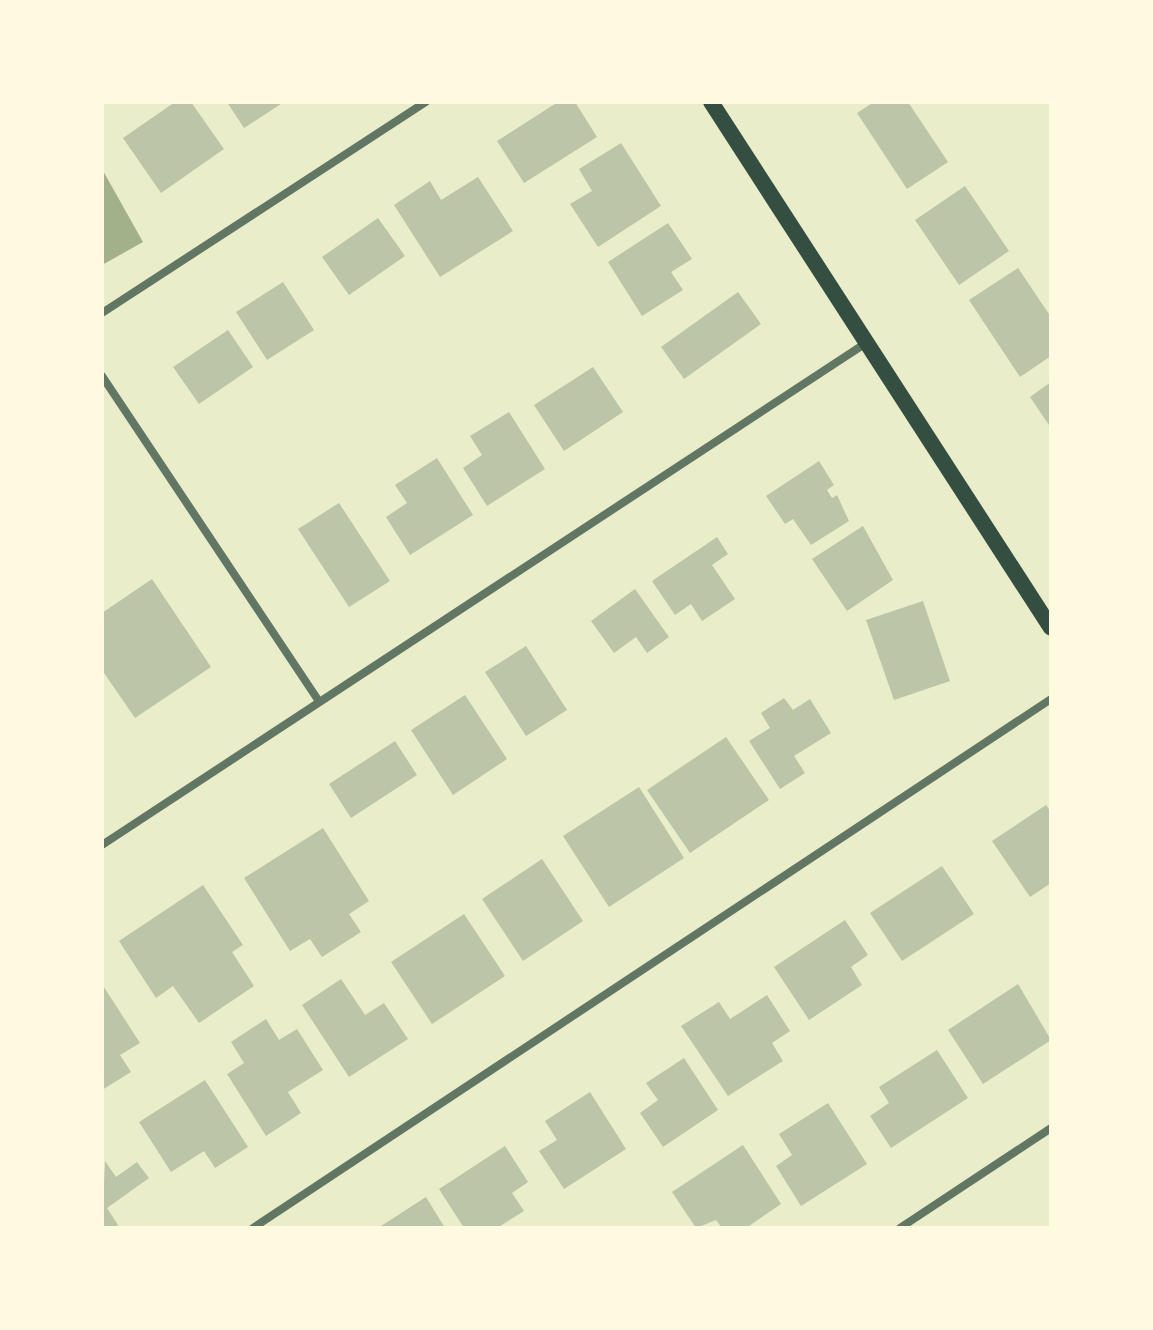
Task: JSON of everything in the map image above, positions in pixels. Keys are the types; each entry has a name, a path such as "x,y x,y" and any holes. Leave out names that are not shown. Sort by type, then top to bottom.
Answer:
{"main road":[{"path":"711,102 1051,628"}],"street":[{"path":"102,313 426,102"},
{"path":"102,845 318,700 866,343"},
{"path":"102,376 318,700"},
{"path":"253,1228 1051,699"},
{"path":"900,1228 1051,1128"}],"shaded area":[{"path":"102,169 143,242 102,265"}],"building":[{"path":"175,102 191,102 224,149 161,193 123,138"},
{"path":"227,102 284,102 244,128"},
{"path":"558,102 575,102 597,137 524,183 497,141"},
{"path":"874,102 908,102 948,162 907,189 857,113"},
{"path":"621,143 661,206 598,247 570,204 592,191 579,169"},
{"path":"478,177 513,231 440,277 394,205 430,181 441,200"},
{"path":"965,186 1009,251 959,285 915,220"},
{"path":"378,218 405,256 349,295 322,257"},
{"path":"668,223 692,259 671,272 683,290 642,316 608,262"},
{"path":"1018,268 1051,317 1051,356 1020,377 969,300"},
{"path":"283,282 314,330 267,360 236,312"},
{"path":"738,292 761,324 684,379 661,347"},
{"path":"228,330 253,367 199,404 173,367"},
{"path":"593,367 623,412 564,451 534,405"},
{"path":"1051,382 1051,428 1030,397"},
{"path":"509,412 545,469 487,506 463,468 482,455 470,436"},
{"path":"437,458 473,515 410,555 386,517 407,503 395,485"},
{"path":"819,461 834,485 827,490 832,498 837,495 849,521 811,545 793,519 785,524 766,496"},
{"path":"339,503 390,581 349,607 298,529"},
{"path":"863,526 893,580 847,611 812,559"},
{"path":"717,537 728,554 712,565 735,599 702,621 691,604 675,615 652,581"},
{"path":"152,579 211,667 135,718 102,670 102,613"},
{"path":"635,589 669,637 647,653 636,637 614,653 591,621"},
{"path":"923,601 950,681 894,700 866,620"},
{"path":"526,646 567,710 526,736 485,672"},
{"path":"465,695 507,759 453,795 411,730"},
{"path":"784,698 793,710 810,699 831,733 794,756 805,773 780,789 749,741 770,728 761,713"},
{"path":"726,737 769,800 690,853 647,790"},
{"path":"395,741 417,775 351,818 329,784"},
{"path":"639,787 684,858 609,907 563,836"},
{"path":"1046,805 1051,812 1051,883 1030,897 992,841"},
{"path":"323,828 369,901 349,914 361,932 322,957 310,939 290,951 244,878"},
{"path":"542,859 583,921 523,961 482,899"},
{"path":"942,866 974,914 902,961 870,913"},
{"path":"203,885 243,945 232,952 254,986 199,1023 173,986 156,998 119,941"},
{"path":"464,914 505,976 432,1024 391,962"},
{"path":"845,920 868,955 851,967 862,985 809,1020 774,967"},
{"path":"341,979 365,1015 384,1003 408,1039 349,1077 302,1005"},
{"path":"102,984 140,1043 120,1055 131,1072 102,1090"},
{"path":"1018,984 1051,1040 983,1084 948,1030"},
{"path":"767,995 790,1031 772,1043 783,1061 728,1096 681,1026 719,1002 730,1019"},
{"path":"266,1019 279,1040 297,1029 323,1070 288,1092 301,1113 266,1136 227,1074 244,1063 231,1042"},
{"path":"937,1050 968,1098 891,1148 870,1116 889,1103 879,1087"},
{"path":"684,1058 718,1110 663,1147 640,1113 658,1100 646,1083"},
{"path":"205,1080 248,1147 215,1168 204,1151 171,1172 139,1122"},
{"path":"590,1092 626,1149 564,1189 539,1151 557,1140 545,1121"},
{"path":"828,1103 867,1164 801,1206 776,1166 792,1155 779,1134"},
{"path":"743,1145 781,1204 746,1228 722,1228 716,1220 696,1228 672,1192"},
{"path":"505,1146 528,1182 512,1193 524,1211 497,1228 464,1228 439,1189"},
{"path":"105,1161 116,1177 137,1162 149,1178 107,1208 118,1225 113,1228 102,1228"},
{"path":"426,1197 445,1228 378,1228"}]}
